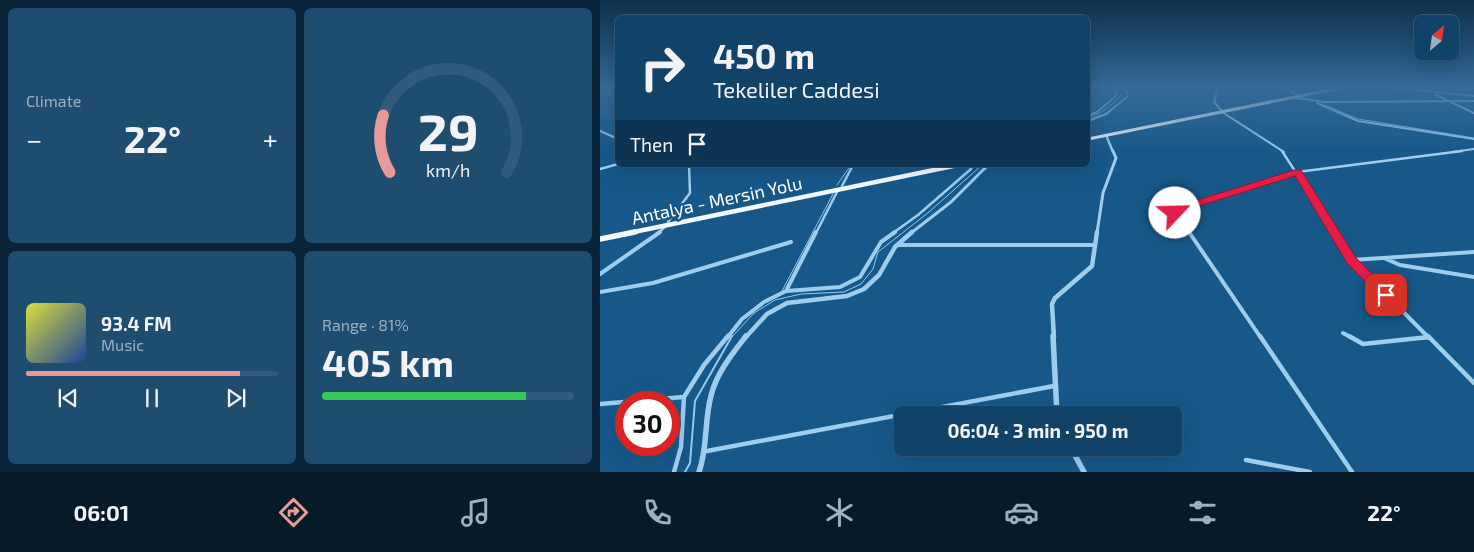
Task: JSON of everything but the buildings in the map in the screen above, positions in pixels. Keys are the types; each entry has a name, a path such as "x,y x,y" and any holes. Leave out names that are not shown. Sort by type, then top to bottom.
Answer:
{"highway":[{"path":"1090,138 1225,110"},
{"path":"1090,138 1226,110"},
{"name":"Antalya - Mersin Yolu","path":"600,237 936,167"},
{"name":"Antalya - Mersin Yolu","path":"840,188 948,167"}],"street":[{"path":"1090,120 1111,110"},
{"path":"1335,110 1358,120 1474,138"},
{"path":"1221,111 1283,151 1352,260 1474,383"},
{"path":"1381,123 1474,138"},
{"path":"600,131 615,138"},
{"path":"1056,406 1052,304 1055,298 1092,266 1103,192 1116,158 1106,135"},
{"path":"1352,472 1175,213 1176,210 1297,172 1474,150"},
{"path":"600,169 615,165"},
{"path":"600,274 651,240 667,224 690,193 689,167"},
{"path":"786,292 852,167"},
{"path":"674,472 681,447 684,397 704,365 742,319 764,302 786,292 840,287 860,277 881,242 918,215 971,167"},
{"path":"699,472 707,451 710,395 733,354 762,318 772,310 795,301 832,299 849,296 865,289 873,283 885,268 889,255 897,245 935,214 986,167"},
{"path":"600,292 653,283 791,242"},
{"path":"897,245 1094,245"},
{"path":"1352,260 1474,252"},
{"path":"1384,258 1400,265 1474,277"},
{"path":"1343,333 1362,344 1430,337"},
{"path":"707,451 1054,386"},
{"path":"600,404 684,397"},
{"path":"1075,456 1084,472"},
{"path":"1246,460 1310,472"}],"waterway":[{"path":"1090,118 1104,110"},
{"path":"1337,110 1358,119 1474,138"},
{"path":"837,185 850,167"},
{"path":"731,338 754,313 775,300 801,294 844,292 861,284 873,269 878,252 929,212 980,167"},
{"path":"782,291 833,194"},
{"path":"685,472 690,463 695,401 732,336"}],"route":[{"path":"1175,213 1176,210 1297,172 1352,260 1386,295"}]}
